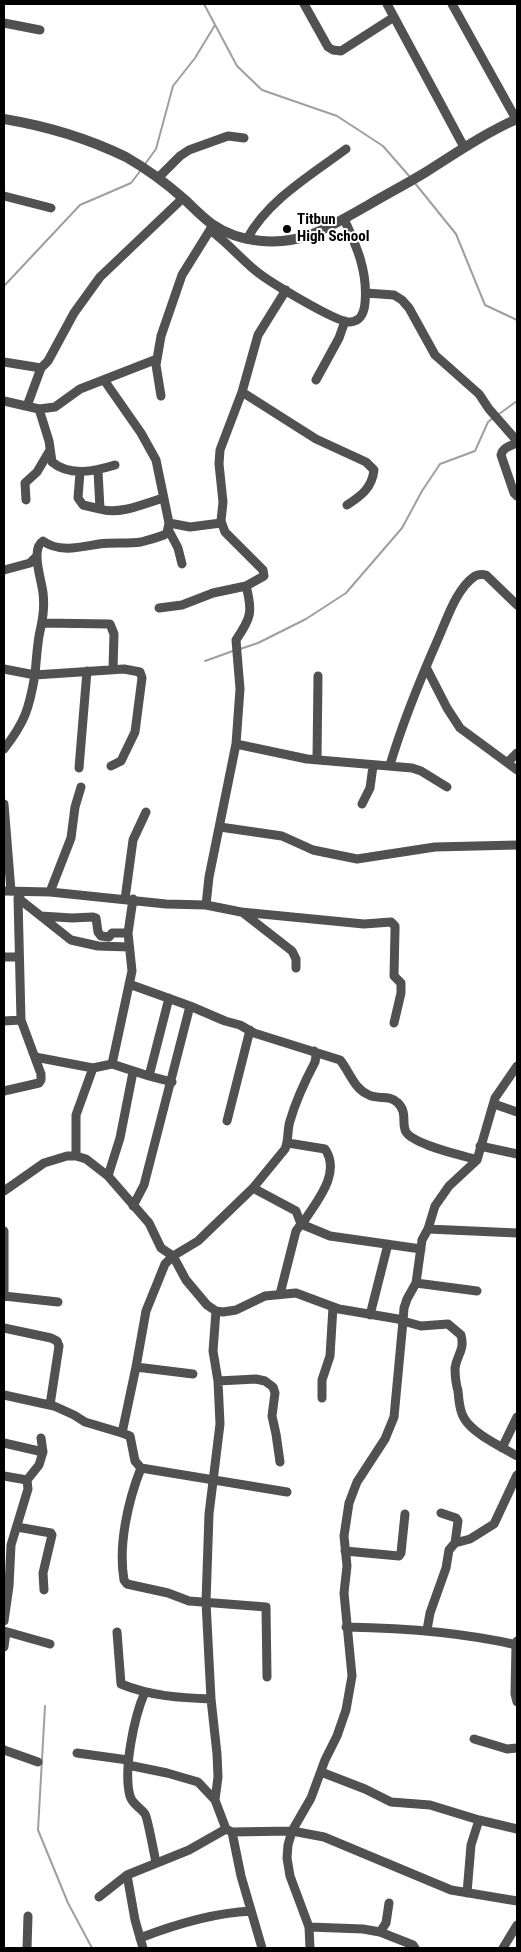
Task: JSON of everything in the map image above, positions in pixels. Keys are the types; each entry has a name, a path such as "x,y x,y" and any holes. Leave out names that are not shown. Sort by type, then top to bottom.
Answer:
{"street":[{"path":"304,4 328,46 333,50 341,51 394,17"},
{"path":"387,4 464,147"},
{"path":"211,227 247,239 268,241 290,240 310,235 344,219 427,171 464,147 516,119 452,4"},
{"path":"4,23 40,30"},
{"path":"4,119 56,130 95,143 159,177 183,198 257,272 345,322 358,320 362,315 366,293 363,265 344,219"},
{"path":"159,177 180,156 189,150 228,136 244,138"},
{"path":"247,239 254,226 287,193 346,149"},
{"path":"4,196 52,208"},
{"path":"28,406 40,368 48,361 74,313 100,277 183,198"},
{"path":"161,396 156,365 161,336 182,275 211,227"},
{"path":"159,608 182,605 213,593 246,586 263,578 263,570 225,532 221,523 223,502 219,464 220,450 242,392 258,335 286,290"},
{"path":"366,293 394,295 402,300 409,308 435,355 479,394 517,442 502,451 501,455 514,493 517,496"},
{"path":"316,380 339,338 345,322"},
{"path":"4,401 39,409 55,407 80,389 157,359"},
{"path":"4,362 40,368"},
{"path":"104,380 150,448 156,460 169,526 182,564"},
{"path":"242,392 316,439 371,466 374,470 370,486 364,493 347,505"},
{"path":"39,409 52,462 57,466 80,472 98,470 115,465"},
{"path":"26,500 25,483 37,472 50,449"},
{"path":"98,470 100,509"},
{"path":"80,472 78,498 83,505 108,511 123,509 163,498"},
{"path":"169,526 190,527 221,523"},
{"path":"4,749 23,722 29,708 35,675 39,636 43,622 43,593 37,546 42,542 58,547 79,548 100,544 142,542 164,536 169,526"},
{"path":"4,570 30,563 37,556"},
{"path":"390,765 400,729 426,667 457,600 474,577 480,574 486,575 516,602"},
{"path":"206,906 209,877 236,744 240,689 236,640 246,627 251,604 246,586"},
{"path":"43,622 110,624 114,634 113,669"},
{"path":"426,667 447,708 460,728 517,770"},
{"path":"4,669 35,675 113,669 137,670 140,672 142,678 134,732 121,761 110,766"},
{"path":"79,768 87,671"},
{"path":"317,759 318,676"},
{"path":"236,744 292,757 373,766 390,765 422,771 447,786"},
{"path":"508,762 517,753"},
{"path":"362,804 370,788 373,766"},
{"path":"50,892 71,838 75,807 81,787"},
{"path":"4,804 7,892 20,895 50,892 166,904 206,906 242,912 364,924 385,922 393,924 395,930 394,976 400,983 401,993 394,1023"},
{"path":"112,1064 132,963 128,933 133,840 146,812"},
{"path":"220,827 282,836 313,850 357,860 435,847 517,845"},
{"path":"20,895 40,916 71,940 98,946 129,947"},
{"path":"4,1091 39,1083 42,1080 21,1020 20,895"},
{"path":"242,912 292,951 296,959 296,968"},
{"path":"40,916 93,917 96,918 98,932 101,936 110,937 112,933 128,933"},
{"path":"4,957 19,957"},
{"path":"129,984 250,1030 340,1060 352,1081 360,1089 370,1096 389,1097 396,1101 402,1108 405,1131 410,1136 440,1150 477,1160"},
{"path":"149,1076 169,998"},
{"path":"133,1206 144,1185 190,1006"},
{"path":"4,1021 21,1020"},
{"path":"227,1121 250,1030"},
{"path":"122,1433 149,1301 162,1269 173,1256 198,1241 253,1188 285,1149 288,1143 288,1126 294,1107 315,1062 314,1051"},
{"path":"35,1057 93,1068 112,1064 133,1072 172,1082"},
{"path":"310,1948 309,1927 290,1876 287,1858 288,1845 292,1831 311,1798 324,1760 340,1727 348,1702 352,1676 344,1593 347,1574 344,1536 352,1492 385,1439 394,1417 404,1308 416,1284 422,1240 428,1229 435,1206 440,1197 477,1160 499,1092 517,1066"},
{"path":"76,1156 76,1115 93,1068"},
{"path":"108,1176 120,1138 133,1072"},
{"path":"494,1104 517,1112"},
{"path":"280,1294 296,1231 314,1204 321,1198 331,1168 325,1149 288,1143"},
{"path":"480,1146 517,1154"},
{"path":"4,1191 44,1163 67,1156 76,1156 96,1165 108,1176 152,1227 161,1248 173,1256 186,1280 207,1304 216,1311 236,1310 265,1296 296,1293 333,1307 398,1319 421,1326 448,1324 461,1335 462,1350 456,1365 455,1374 460,1409 464,1418 470,1426 517,1456"},
{"path":"253,1188 296,1211 302,1224 330,1236 421,1249"},
{"path":"428,1229 517,1233"},
{"path":"4,1231 4,1297 58,1302"},
{"path":"370,1315 388,1244"},
{"path":"416,1284 477,1291"},
{"path":"322,1398 322,1380 330,1356 333,1307"},
{"path":"215,1800 218,1777 211,1699 206,1602 209,1514 220,1424 218,1381 213,1351 216,1311"},
{"path":"4,1328 52,1338 57,1341 59,1346 50,1406"},
{"path":"136,1368 193,1374"},
{"path":"218,1381 256,1379 266,1381 273,1387 275,1393 272,1416 280,1462"},
{"path":"4,1395 50,1406 74,1414 85,1422 130,1436 135,1461 140,1468 287,1492"},
{"path":"502,1448 517,1417"},
{"path":"4,1621 9,1586 11,1545 28,1489 27,1480 39,1465 43,1452 40,1438"},
{"path":"4,1443 43,1452"},
{"path":"140,1468 133,1488 124,1530 124,1580 127,1584 168,1593 189,1601 266,1607 267,1677"},
{"path":"455,1542 470,1539 494,1524 517,1475"},
{"path":"4,1476 27,1480"},
{"path":"427,1630 430,1613 446,1568 449,1550 455,1542 458,1521 456,1518 441,1513"},
{"path":"345,1550 399,1556 401,1553 405,1514"},
{"path":"17,1527 51,1533 52,1536 43,1573 44,1590"},
{"path":"346,1627 427,1630 517,1643 515,1694 517,1702"},
{"path":"4,1647 5,1632 50,1644"},
{"path":"117,1632 121,1684 145,1692 169,1696 211,1699"},
{"path":"145,1692 139,1705 128,1762 130,1797 146,1818 156,1862"},
{"path":"474,1738 506,1749 516,1744"},
{"path":"4,1750 38,1762"},
{"path":"77,1752 128,1762 198,1782 215,1800 229,1830 262,1948"},
{"path":"321,1772 391,1802 430,1805 517,1829"},
{"path":"467,1893 472,1845 479,1820"},
{"path":"100,1897 126,1875 189,1850 229,1830 292,1831 324,1837 451,1890 517,1901"},
{"path":"126,1875 135,1920 144,1948"},
{"path":"380,1932 386,1923 389,1903"},
{"path":"140,1938 194,1919 251,1911"},
{"path":"27,1948 28,1916"},
{"path":"502,1948 517,1925"},
{"path":"309,1927 363,1928 380,1932 413,1945 415,1948"}],"waterway":[{"path":"204,4 237,66 262,90 337,116 383,146 410,177"},
{"path":"145,164 156,149 173,86 195,58 215,25"},
{"path":"4,286 80,205 131,183 141,170"},
{"path":"414,182 456,234 485,305 517,320"},
{"path":"499,414 517,401"},
{"path":"240,649 258,643 306,619 346,593 402,528 422,491 440,464 475,451 488,422 493,418"},
{"path":"205,661 233,651"},
{"path":"45,1706 38,1830 68,1903 92,1948"}],"place":[{"name":"Titbun High School","path":"287,229"}]}
